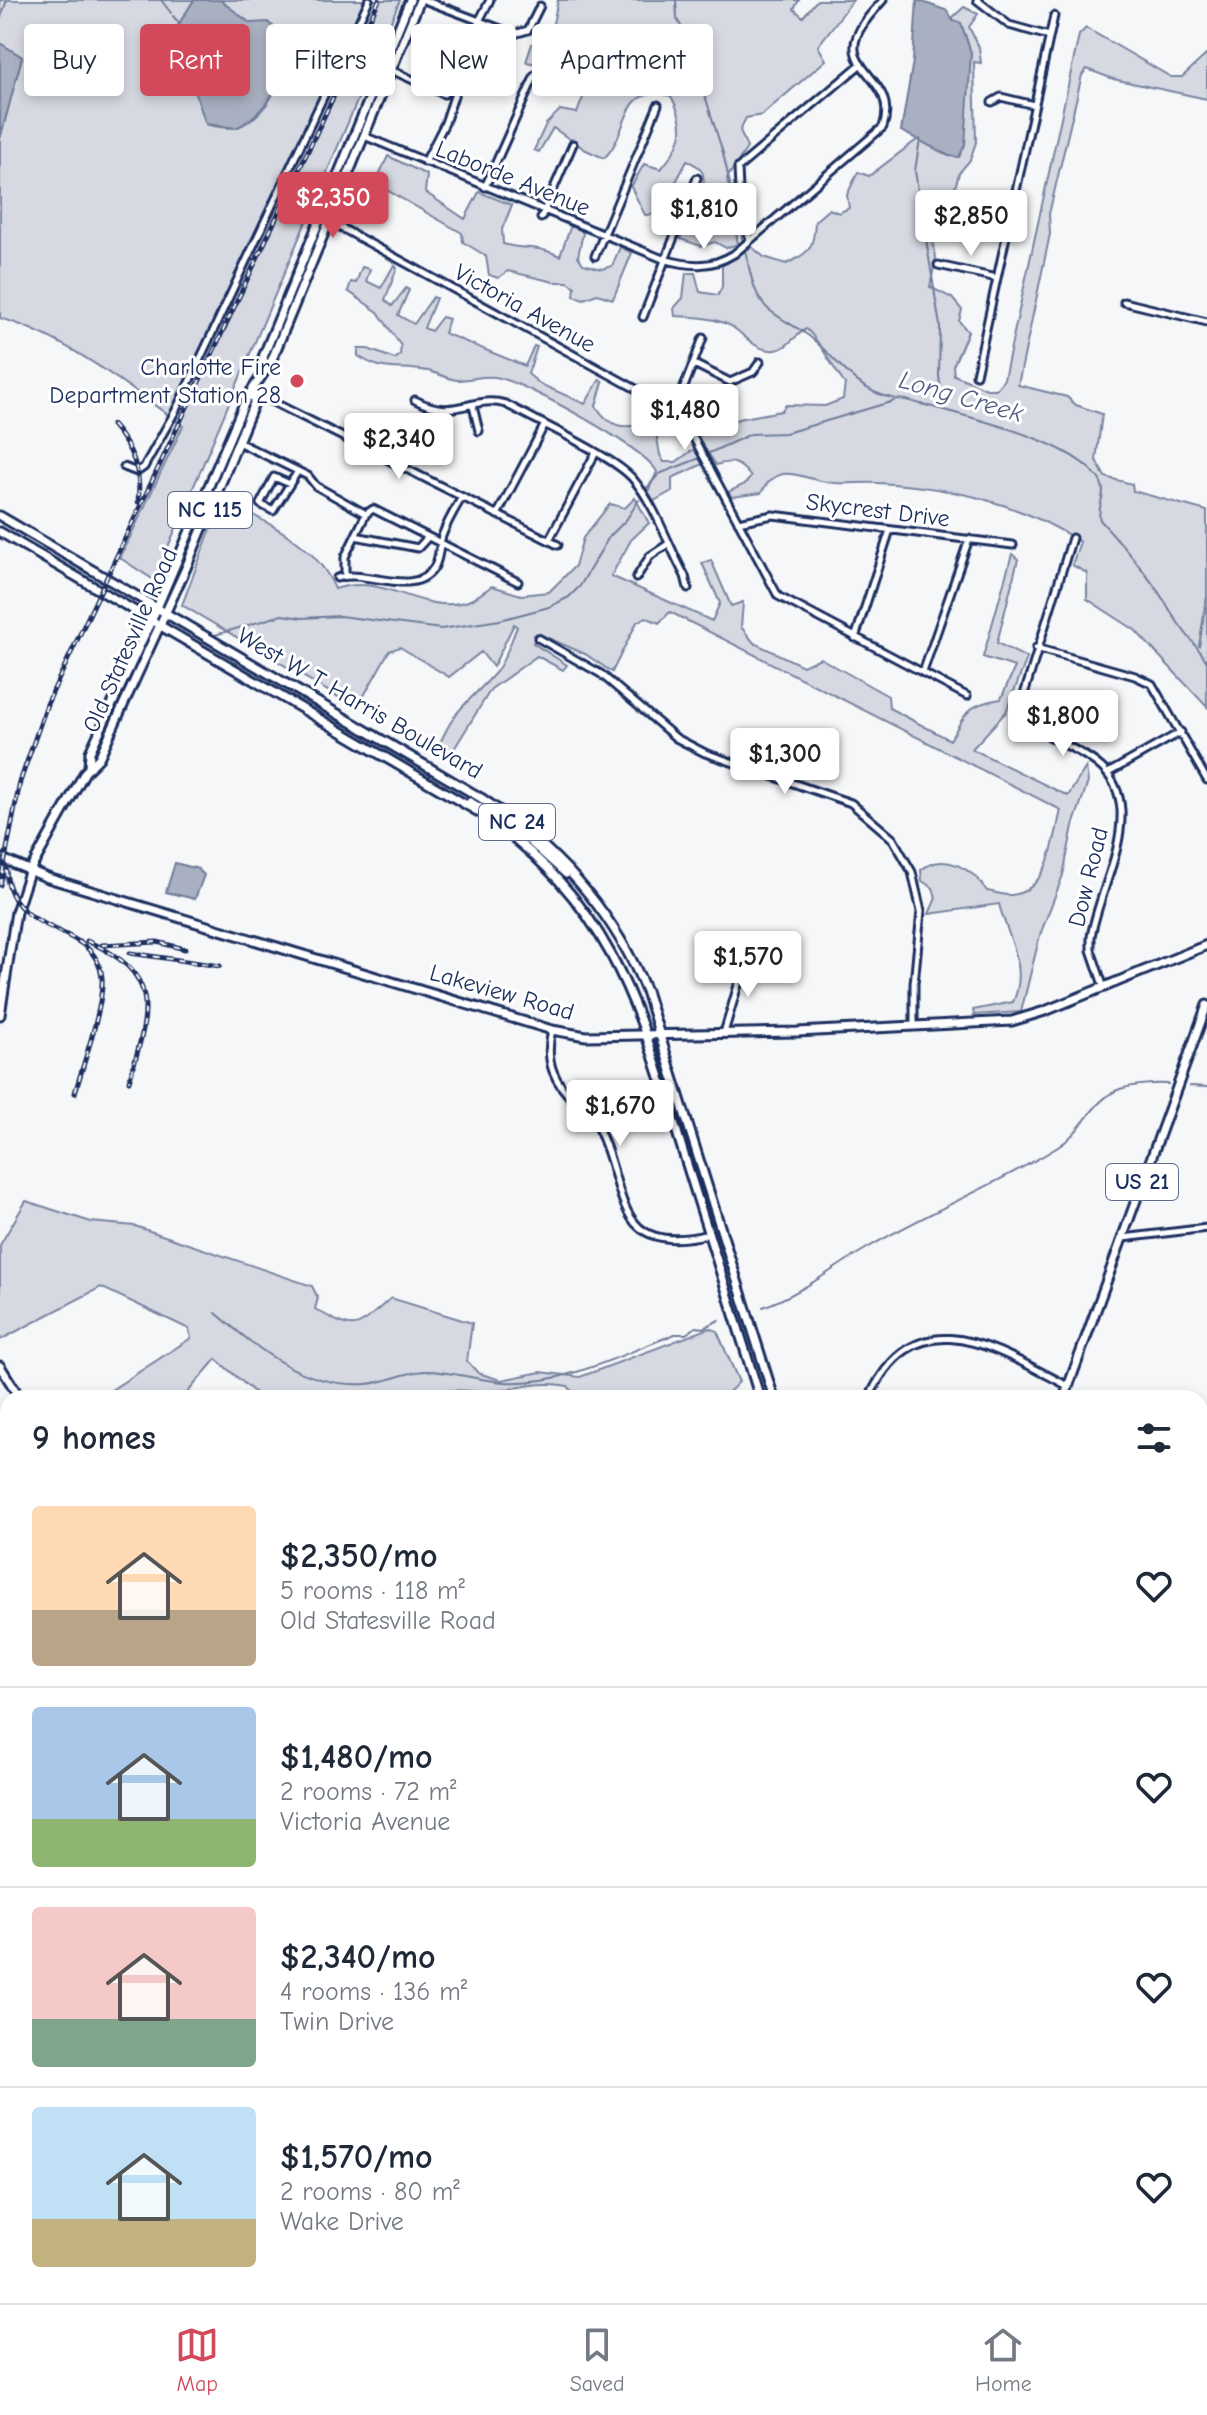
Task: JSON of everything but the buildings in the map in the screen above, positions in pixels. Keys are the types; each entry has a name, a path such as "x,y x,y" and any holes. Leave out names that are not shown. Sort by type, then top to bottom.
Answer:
{"main road":[{"name":"Old Statesville Road","path":"91,765 90,752 152,621 246,399 253,392 265,365 271,362 410,0"},
{"name":"Old Statesville Road","path":"395,61 422,0"},
{"name":"Old Statesville Road","path":"324,219 380,96"},
{"name":"Old Statesville Road","path":"0,1015 16,912 29,872 91,765 160,626 254,403 253,392"},
{"name":"West W T Harris Boulevard","path":"0,516 463,787 522,826 586,890 632,961 662,1036 772,1390"},
{"name":"West W T Harris Boulevard","path":"0,532 432,785 509,833 556,876 597,928 628,982 648,1036 758,1390"},
{"path":"91,765 126,676"},
{"path":"432,785 509,824 522,826"},
{"path":"509,833 525,837 586,890"},
{"name":"Lakeview Road","path":"0,858 29,872 552,1030 586,1036 662,1036 1012,1021 1104,988 1207,945"},
{"name":"US 21","path":"1067,1390 1207,1005"},
{"path":"0,1366 15,1390"}],"street":[{"path":"124,467 140,470 162,437 369,0"},
{"path":"422,0 514,34 528,30 540,6"},
{"path":"425,162 458,89 460,73 490,0"},
{"path":"751,241 743,222 736,174 741,165 861,64 856,54 857,36 883,0"},
{"path":"977,0 1009,25 1050,36"},
{"path":"976,375 1054,16"},
{"name":"Laborde Avenue","path":"364,136 663,259 689,266 708,265 725,260 751,241 883,127 888,111 886,96 861,64"},
{"path":"485,187 532,82"},
{"path":"992,102 1001,97 1034,105"},
{"path":"595,256 658,105"},
{"path":"541,218 573,144"},
{"path":"643,317 697,178"},
{"path":"966,194 1013,205"},
{"name":"Victoria Avenue","path":"324,219 674,413 691,433 778,596 967,696"},
{"path":"938,265 997,278"},
{"path":"1124,302 1207,322"},
{"path":"674,413 703,338"},
{"path":"694,364 730,382 753,372 760,362"},
{"path":"253,392 558,545"},
{"path":"415,400 444,411 496,402 617,465 634,480 688,588"},
{"path":"473,406 479,431"},
{"path":"497,515 544,426"},
{"path":"238,442 298,471 366,514"},
{"path":"549,540 595,454"},
{"path":"290,484 274,477 260,504 273,511 290,484 298,471"},
{"path":"337,578 345,575 419,580 435,565 440,543 462,497"},
{"path":"345,575 345,557 355,536 366,514 376,510 518,582"},
{"name":"Skycrest Drive","path":"738,522 773,515 1013,545"},
{"path":"855,638 890,530"},
{"path":"355,536 418,548 428,537"},
{"path":"1072,538 1023,694 1027,717 1039,729 1087,755 1108,773 1181,732"},
{"path":"923,672 969,539"},
{"path":"636,578 650,556 668,544"},
{"path":"538,638 601,674 676,738 705,753 851,803 893,839 912,872 921,911 914,984 914,1026"},
{"path":"1036,648 1147,681 1159,692 1207,780"},
{"name":"Dow Road","path":"1104,988 1091,950 1091,937 1121,819 1118,795 1108,773"},
{"path":"724,1033 745,961"},
{"path":"552,1030 548,1057 552,1074 564,1092 595,1120 629,1217 647,1234 665,1241 709,1234"},
{"path":"1122,1238 1207,1228"},
{"path":"874,1390 887,1366 904,1351 926,1341 950,1337 981,1342 1068,1386"}],"shaded area":[{"path":"0,0 194,0 179,24 140,24 140,96 197,96 206,124 229,128 249,121 272,96 359,96 154,580 120,558 183,426 72,350 25,326 0,318 0,139 22,57 0,43"},
{"path":"220,0 400,0 390,24 270,24 246,22"},
{"path":"558,0 799,0 794,9 803,17 817,0 853,0 818,46 826,60 762,115 746,118 740,130 747,148 727,178 738,244 726,248 715,242 701,246 680,239 686,226 704,232 709,229 703,206 704,178 695,164 687,161 659,214 645,215 631,187 644,164 661,169 678,143 680,117 671,96 713,96 713,24 553,24"},
{"path":"964,7 978,14 969,27 979,47 981,63 974,62 976,142 970,160 959,173 944,228 933,242 936,257 930,287 952,298 962,310 959,321 968,332 953,366 954,375 987,389 996,389 1004,379 1079,35 1086,28 1171,77 1182,77 1207,54 1207,99 1113,79 1087,69 1082,75 1049,214 1050,234 1018,385 1067,397 1076,405 1102,414 1096,460 1105,477 1132,484 1133,491 1207,511 1207,707 1135,630 1087,599 1087,573 1072,565 1080,542 1057,528 1008,507 957,493 905,485 823,482 794,474 776,476 761,493 732,497 728,492 745,484 751,477 736,464 727,462 716,465 697,436 738,419 781,411 786,405 825,406 843,399 845,384 806,329 783,347 768,350 756,346 724,323 675,316 674,308 683,298 686,273 695,273 700,292 718,295 722,287 722,266 752,247 764,257 786,264 801,256 812,244 815,221 829,209 839,213 849,208 847,195 858,172 869,176 918,139 949,156 971,53 961,23 951,19"},
{"path":"532,44 532,63 526,62"},
{"path":"583,96 642,96 628,112 619,136 604,158 553,128 539,152 534,150 546,124 560,110 577,113"},
{"path":"388,156 427,175 425,192 465,219 479,192 512,205 502,229 503,244 544,250 560,256 570,228 575,224 583,233 578,256 583,264 602,269 612,266 620,247 632,253 613,299 597,294 584,299 574,296 575,287 568,282 554,282 508,271 498,278 489,275 486,256 463,242 462,233 380,186 378,177"},
{"path":"394,265 397,268 385,300 392,306 406,288 409,290 398,315 414,324 433,297 436,298 424,328 431,331 442,317 449,319 444,333 525,366 534,346 537,347 528,374 540,384 585,404 600,379 603,382 596,406 607,419 618,425 648,422 655,426 664,462 676,462 694,449 703,464 672,478 672,491 654,501 648,491 657,472 648,462 610,434 535,392 500,378 457,380 418,369 384,367 358,356 358,349 368,349 395,359 400,355 401,346 378,312 348,291 351,282 356,283 362,267 370,269 366,281 381,288"},
{"path":"635,498 649,523 631,540 611,576 712,621 720,603 702,563 711,560 731,606 743,602 741,627 754,643 803,666 820,658 888,696 889,708 950,740 969,711 1001,699 1015,667 983,657 1012,554 1018,559 997,643 1027,658 1006,712 972,749 1068,796 1086,767 1088,782 1073,826 1063,875 1040,935 1021,1012 974,1015 973,1010 1013,1002 1017,989 1018,965 999,904 929,914 936,898 933,888 922,881 921,870 939,862 948,862 966,870 987,891 1009,895 1024,891 1034,884 1048,862 1061,810 670,612 659,623 646,617 637,622 612,672 585,654 537,633 533,643 567,665 563,670 537,656 491,689 451,754 445,756 438,748 444,734 456,714 499,668 517,627 514,624 493,667 481,652 449,677 400,647 389,651 357,708 182,605 222,499 271,525 302,546 315,558 335,589 353,585 370,586 432,603 448,604 468,601 492,586 521,595 549,592 575,566 583,538 610,504 625,508"},
{"path":"26,1201 91,1222 135,1226 312,1286 318,1298 315,1309 349,1325 356,1325 370,1317 391,1298 472,1323 467,1361 478,1373 501,1380 541,1372 580,1377 710,1328 717,1331 739,1382 731,1390 571,1390 568,1386 551,1384 503,1390 252,1390 216,1359 190,1390 111,1390 191,1338 189,1329 101,1287 0,1340 0,1245"}],"water":[{"path":"194,0 220,0 250,23 270,24 266,24 266,96 272,96 249,120 236,128 206,124 197,96 250,96 250,24 179,24"},
{"path":"917,0 948,11 953,21 961,23 971,53 965,145 959,157 949,156 901,131 913,61"},
{"path":"0,43 22,57 0,139"},
{"path":"175,863 198,869 204,875 195,899 166,892"}],"waterway":[{"path":"0,20 7,0"},
{"path":"161,0 171,13"},
{"name":"Long Creek","path":"676,0 677,19 686,35 723,153 743,242"},
{"path":"173,16 180,24"},
{"path":"920,139 915,171 940,326 939,376 944,410"},
{"name":"Long Creek","path":"745,250 755,288 767,308 809,336 862,385 889,397 1010,429 1038,439 1084,464 1102,484 1100,520 1130,554 1207,662"},
{"path":"707,454 751,434 786,433 894,401"},
{"path":"645,490 659,474 700,458"},
{"path":"215,635 282,615 302,618 340,616 441,629 500,620 549,607 569,597 580,586 609,537 626,520 639,500"},
{"path":"1199,646 1207,597"},
{"path":"763,1307 804,1287 892,1234 1058,1147 1102,1100 1120,1089 1168,1084"},
{"path":"1190,1086 1207,1087"},
{"path":"216,1313 249,1341 285,1364 323,1380 344,1384 381,1382 426,1371 505,1382 549,1379 592,1367 719,1320"}],"railway":[{"path":"0,885 20,782 47,704 379,0"},
{"path":"112,425 134,460 138,502"},
{"path":"6,870 11,893 22,909 86,947 97,960 102,978 100,1003 75,1093"},
{"path":"87,941 129,967 139,982 144,998 142,1035 129,1081"},
{"path":"102,945 157,942 185,949"},
{"path":"130,953 220,966"}],"place":[{"name":"Charlotte Fire Department Station 28","path":"297,381"}]}
